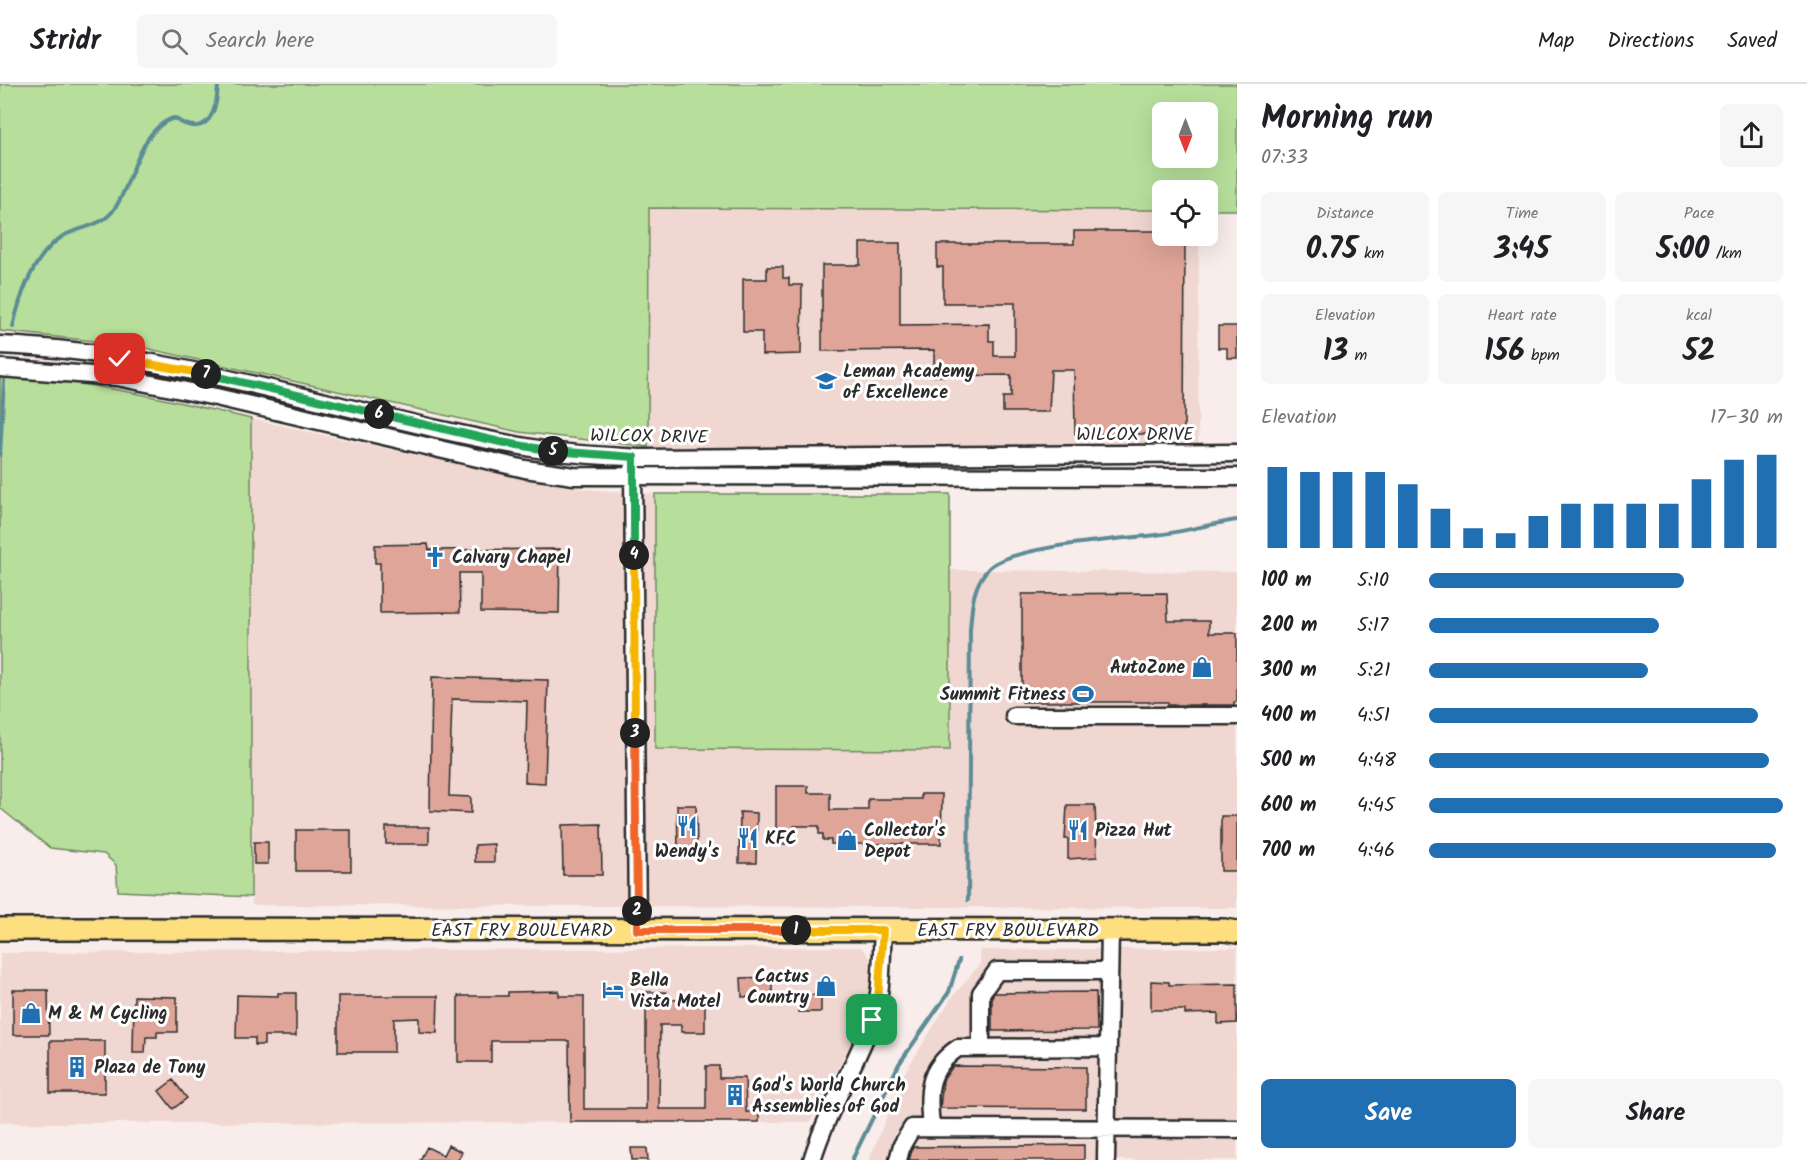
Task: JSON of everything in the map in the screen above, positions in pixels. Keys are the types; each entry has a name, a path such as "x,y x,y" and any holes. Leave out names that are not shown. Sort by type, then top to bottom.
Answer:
{"main road":[{"name":"EAST FRY BOULEVARD","path":"0,929 1233,929"}],"street":[{"name":"WILCOX DRIVE","path":"0,345 49,347 191,371 511,444 588,455 634,457 1237,453"},
{"path":"0,368 117,377 216,397 525,469 574,476 1237,477"},
{"path":"634,457 637,930"},
{"path":"1014,716 1237,716"},
{"path":"812,1160 821,1130 872,1020 878,1000 883,930"},
{"path":"1106,1160 1110,930"},
{"path":"981,1048 981,993 997,971 1109,971"},
{"path":"931,1128 929,1100 931,1079 942,1059 958,1048 1108,1047"},
{"path":"898,1160 902,1144 912,1128 1237,1130"}],"shaded area":[{"path":"649,208 1152,210 1152,246 1199,246 1198,447 648,447"},
{"path":"251,419 528,480 584,489 655,494 655,749 950,750 950,570 1237,572 1237,908 252,905"},
{"path":"861,947 874,963 869,1008 810,1122 0,1123 0,953"},
{"path":"1237,948 1237,1160 869,1160 904,1074 950,1000 980,964 980,950"}],"green space":[{"path":"0,84 1237,84 1237,210 1218,210 1218,180 1152,180 1152,210 649,208 648,447 519,432 132,345 0,331"},
{"path":"0,376 95,386 251,419 251,897 118,891 116,865 104,854 50,848 0,808"},
{"path":"655,494 950,494 950,750 655,749"}],"building":[{"path":"1074,231 1152,231 1152,246 1185,246 1184,434 1075,434 1074,370 1051,370 1049,412 1003,412 1003,397 1011,397 1011,375 934,376 934,350 822,351 822,265 860,265 860,243 900,243 900,325 989,324 989,341 994,341 994,356 1015,356 1015,303 943,303 943,267 937,267 937,244 1074,244"},
{"path":"767,267 783,267 783,278 789,278 789,285 802,285 801,354 762,355 762,332 743,332 743,279 767,279"},
{"path":"1218,326 1237,326 1237,358 1227,358 1227,348 1218,348"},
{"path":"428,544 429,550 560,549 559,613 481,612 481,573 459,573 460,612 380,613 380,563 375,563 375,545"},
{"path":"1167,593 1168,621 1209,621 1209,633 1237,633 1237,702 1234,702 1234,705 1168,705 1168,702 1022,702 1022,594"},
{"path":"432,677 548,680 545,783 525,782 527,701 452,699 449,796 471,797 471,813 430,811"},
{"path":"776,786 808,786 808,793 830,793 830,810 868,810 868,799 921,799 921,794 942,794 941,844 831,844 831,840 823,840 823,834 819,834 819,826 794,826 794,837 786,837 786,844 776,844"},
{"name":"Wendy's","path":"677,805 696,805 697,848 678,848"},
{"name":"Pizza Hut","path":"1067,805 1095,805 1097,857 1068,859 1068,839 1065,839"},
{"name":"KFC","path":"740,812 757,813 756,863 739,863"},
{"path":"1221,816 1237,816 1237,871 1221,871"},
{"path":"601,824 602,875 563,875 562,825"},
{"path":"386,827 429,827 429,844 386,844"},
{"path":"296,830 351,830 351,871 296,871"},
{"path":"254,842 268,842 268,864 254,864"},
{"path":"494,844 494,862 475,862 475,845"},
{"path":"772,977 772,996 742,997 741,978"},
{"path":"1151,981 1169,982 1169,985 1237,984 1237,1023 1218,1024 1218,1013 1185,1014 1185,1010 1151,1010"},
{"name":"M & M Cycling","path":"13,990 48,990 49,1035 13,1035"},
{"path":"559,991 559,996 584,996 584,1109 646,1109 646,992 666,992 666,1000 705,999 705,1032 681,1032 681,1025 660,1025 659,1109 706,1109 706,1066 719,1066 719,1078 745,1078 746,1112 759,1112 759,1122 570,1122 569,1041 491,1041 491,1062 458,1062 458,996 508,996 508,992"},
{"path":"1096,992 1097,1030 992,1031 992,996 994,993"},
{"path":"278,993 296,993 296,1036 264,1036 264,1045 255,1045 255,1038 236,1038 237,995 278,996"},
{"path":"798,995 821,995 821,1012 798,1012"},
{"path":"134,996 177,997 177,1032 157,1032 157,1037 146,1037 145,1053 133,1053"},
{"path":"338,996 438,996 437,1033 419,1032 419,1018 394,1019 394,1052 338,1052"},
{"name":"Plaza de Tony","path":"50,1041 105,1041 105,1093 50,1093"},
{"path":"953,1066 1086,1067 1086,1109 940,1108 943,1080"},
{"path":"173,1080 187,1098 173,1109 159,1091"},
{"path":"448,1145 462,1152 458,1160 420,1160 427,1147 443,1155"},
{"path":"1084,1145 1084,1160 909,1160 913,1147"},
{"path":"631,1148 647,1148 648,1160 632,1160"}],"waterway":[{"path":"13,327 29,277 44,254 63,236 98,223 110,214 121,197 145,144 162,124 174,118 194,126 202,125 208,120 215,105 218,84"},
{"path":"0,455 4,380"},
{"path":"968,900 970,629 974,598 983,576 988,569 1000,561 1042,549 1166,534 1237,520"},
{"path":"852,1160 899,1064 949,992 959,960"}],"place":[{"name":"Leman Academy of Excellence","path":"826,381"},
{"name":"Calvary Chapel","path":"435,557"},
{"name":"AutoZone","path":"1202,667"},
{"name":"Summit Fitness","path":"1083,694"},
{"name":"Wendy's","path":"687,826"},
{"name":"Pizza Hut","path":"1078,830"},
{"name":"KFC","path":"748,838"},
{"name":"Collector's Depot","path":"847,840"},
{"name":"Cactus Country","path":"826,986"},
{"name":"Bella Vista Motel","path":"613,990"},
{"name":"M & M Cycling","path":"31,1013"},
{"name":"Plaza de Tony","path":"77,1067"},
{"name":"God's World Church Assemblies of God","path":"735,1095"}],"route":[{"path":"120,359 191,371 500,442 588,455 634,457 637,930 883,930 878,1000 872,1020"}]}
